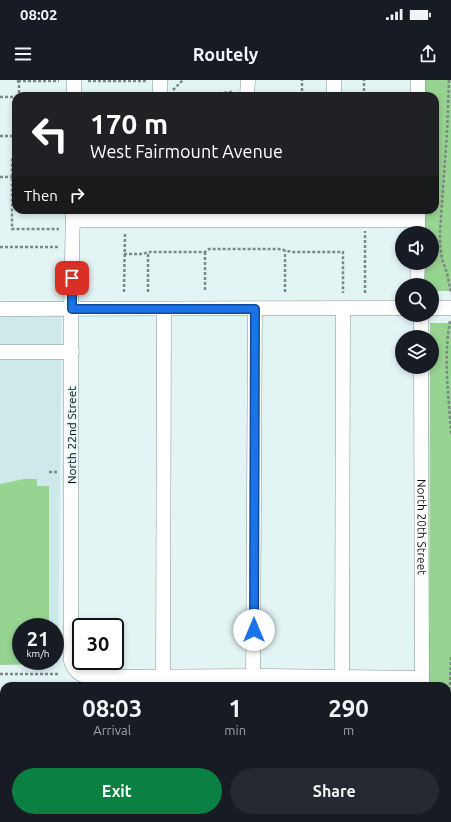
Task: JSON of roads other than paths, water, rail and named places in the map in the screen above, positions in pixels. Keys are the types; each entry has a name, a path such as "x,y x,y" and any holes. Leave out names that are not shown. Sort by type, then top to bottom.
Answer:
{"street":[{"path":"74,80 74,92"},
{"path":"248,80 248,92"},
{"path":"334,80 334,92"},
{"path":"418,80 418,92"},
{"path":"160,81 165,92"},
{"path":"73,215 125,220 334,215 363,220 418,221"},
{"name":"North 22nd Street","path":"73,215 72,661 74,668 85,676 163,681"},
{"path":"0,309 395,308"},
{"path":"164,309 163,681 422,682"},
{"path":"253,681 255,309"},
{"path":"342,682 343,309"},
{"path":"439,311 451,315"},
{"path":"0,352 72,352"},
{"name":"North 20th Street","path":"421,374 422,682"}]}
